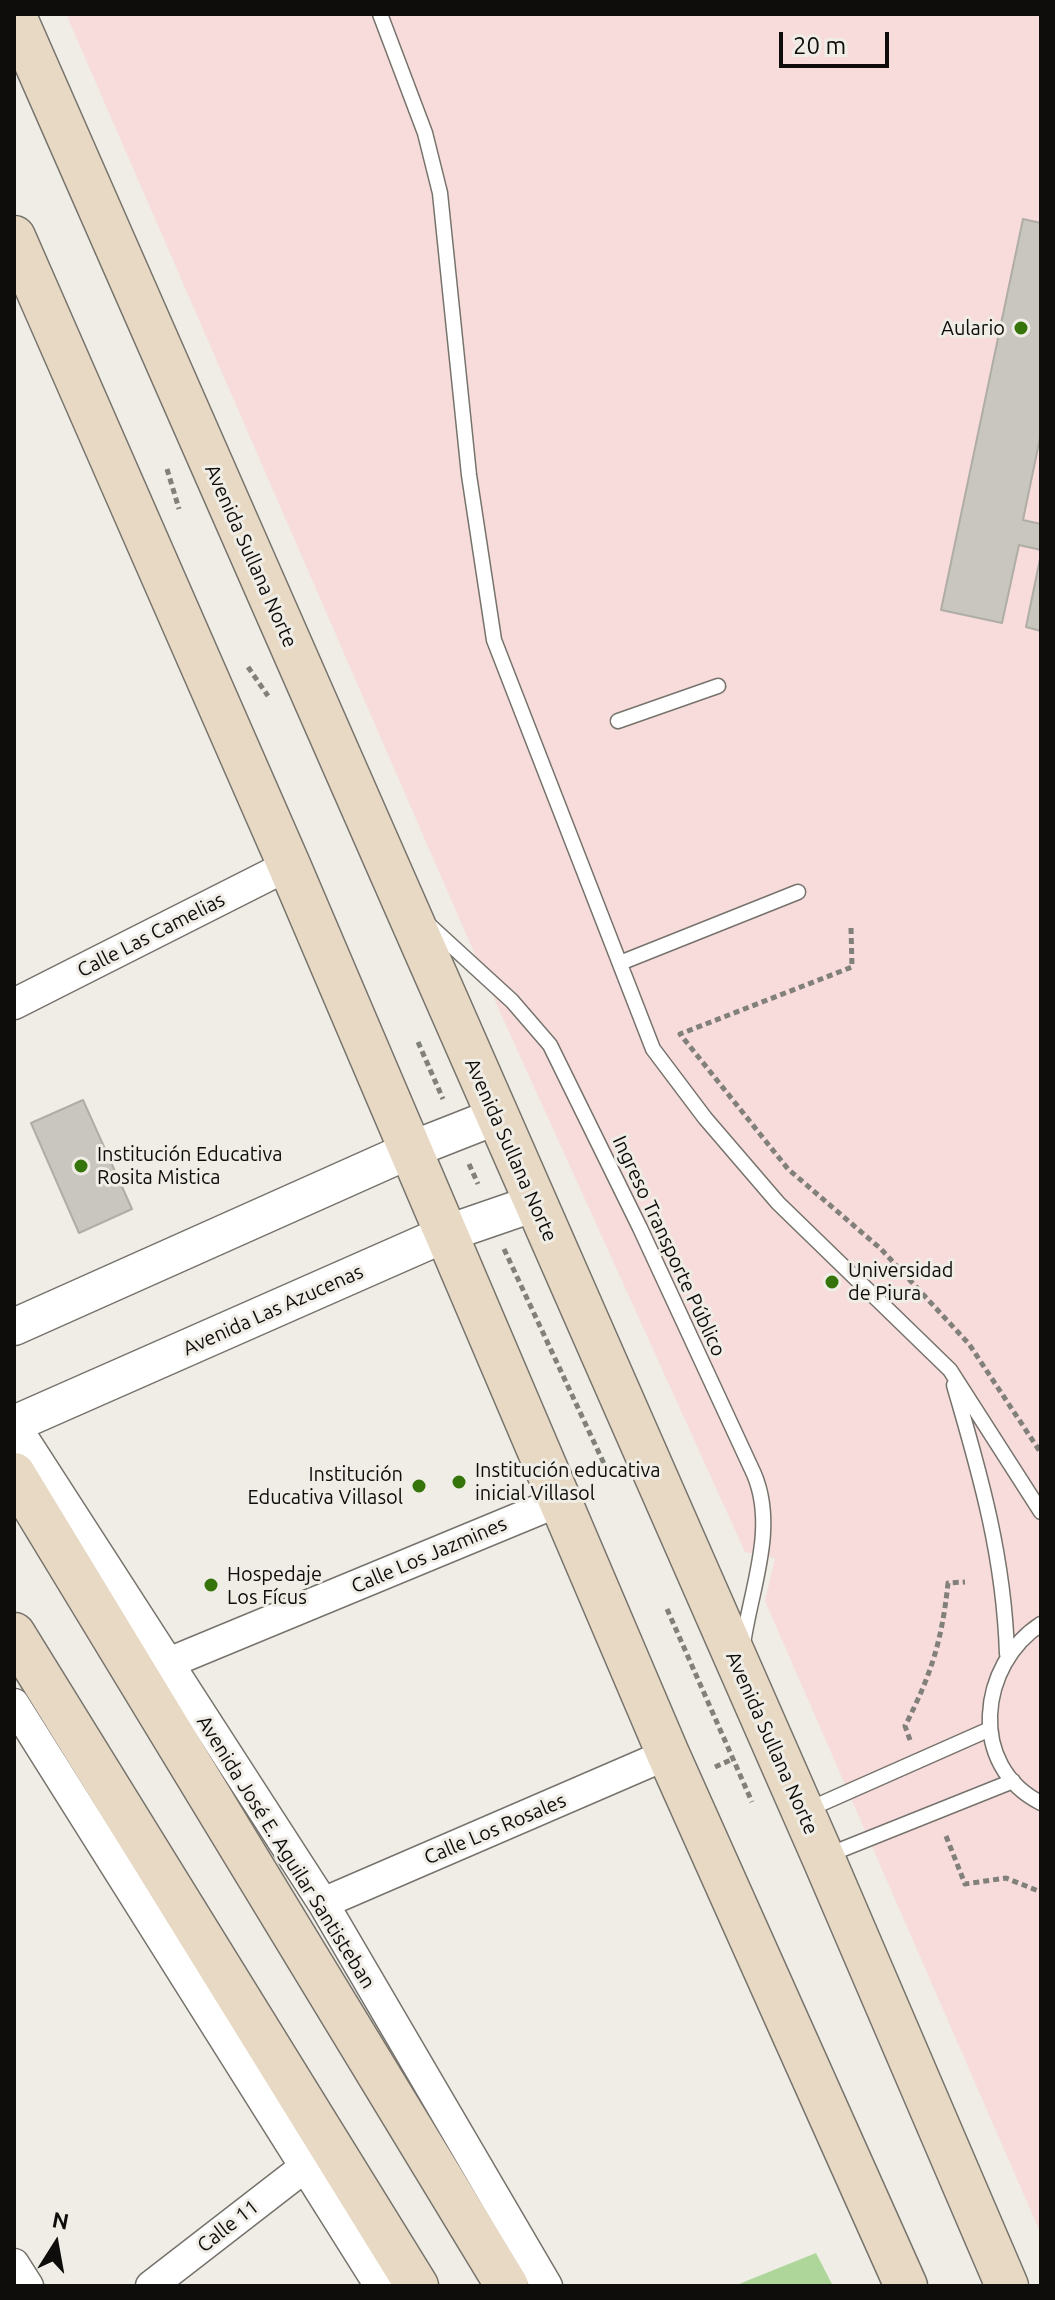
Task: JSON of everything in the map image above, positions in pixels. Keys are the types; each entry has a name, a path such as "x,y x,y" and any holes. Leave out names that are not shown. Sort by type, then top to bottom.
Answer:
{"main road":[{"name":"Avenida Sullana Norte","path":"14,14 823,1857 1007,2286"},
{"path":"14,237 289,865 408,1151 668,1754 906,2286"},
{"name":"Avenida José E. Aguilar Santisteban","path":"14,1474 507,2286"},
{"path":"14,1634 417,2286"}],"street":[{"name":"Calle Las Camelias","path":"14,1004 289,865"},
{"path":"14,1327 408,1151 497,1116"},
{"name":"Avenida Las Azucenas","path":"14,1424 445,1234 535,1203"},
{"name":"Avenida José E. Aguilar Santisteban","path":"14,1424 323,1903 547,2286"},
{"name":"Calle Los Jazmines","path":"166,1664 560,1501"},
{"path":"14,1704 380,2286"},
{"name":"Calle Los Rosales","path":"323,1903 668,1754"},
{"name":"Calle 11","path":"151,2286 306,2166"},
{"path":"14,2264 28,2286"}],"lane":[{"path":"380,14 425,133 440,193 469,475 494,640 653,1049 705,1118 778,1203 950,1370 1041,1512"},
{"path":"618,721 718,686"},
{"path":"620,963 798,892"},
{"name":"Ingreso Transporte Público","path":"402,900 512,1001 550,1045 640,1228 763,1494 765,1520 740,1668"},
{"path":"950,1370 986,1497 1005,1593 1007,1654"},
{"path":"1041,1624 1025,1634 1007,1654 992,1690 990,1729 997,1754 1013,1781 1041,1803"},
{"path":"803,1812 990,1729"},
{"path":"823,1857 1013,1781"}],"path":[{"path":"851,928 852,967 680,1034 788,1169 881,1249 969,1344 1041,1453"},
{"path":"965,1884 1006,1878 1041,1892"}],"shaded area":[{"name":"Universidad de Piura","path":"66,14 1041,14 1041,2234 765,1601 775,1558 745,1552 500,1012"}],"green space":[{"path":"816,2253 833,2286 734,2286"}],"building":[{"name":"Aulario","path":"1023,219 1041,223 1041,433 1023,520 1041,524 1041,550 1019,545 1002,623 941,610"},
{"path":"1041,554 1041,631 1026,627"},
{"name":"Institución Educativa Rosita Mistica","path":"83,1100 132,1209 79,1233 31,1123"}],"place":[{"name":"Aulario","path":"1021,328"},
{"name":"Institución Educativa Rosita Mistica","path":"81,1166"},
{"name":"Universidad de Piura","path":"832,1282"},
{"name":"Institución educativa inicial Villasol","path":"459,1482"},
{"name":"Institución Educativa Villasol","path":"419,1486"},
{"name":"Hospedaje Los Fícus","path":"211,1585"}]}
